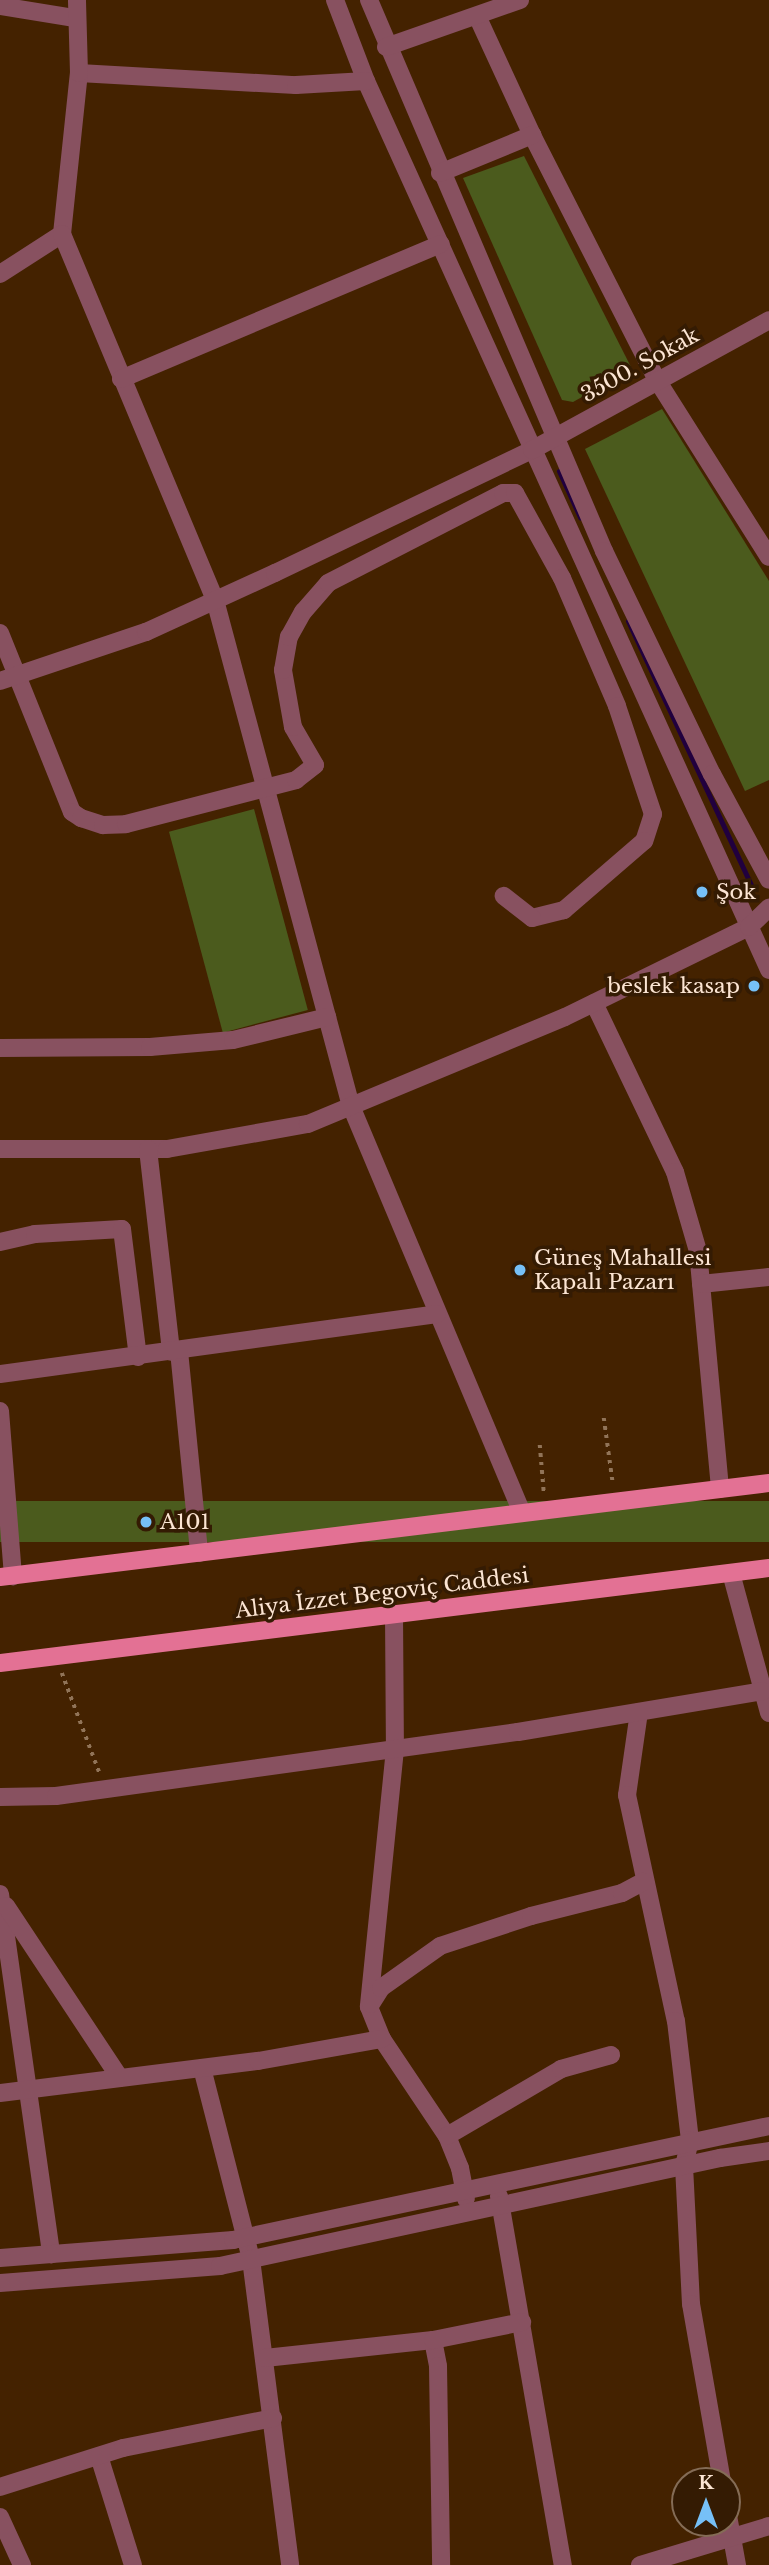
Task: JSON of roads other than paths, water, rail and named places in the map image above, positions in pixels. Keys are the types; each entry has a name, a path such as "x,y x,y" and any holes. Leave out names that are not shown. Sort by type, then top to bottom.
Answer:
{"main road":[{"path":"6,1576 769,1483"},
{"name":"Aliya İzzet Begoviç Caddesi","path":"0,1663 769,1568"}],"street":[{"path":"335,0 366,81 769,970"},
{"path":"369,0 440,173 555,438 682,712 769,880"},
{"path":"387,47 478,18 520,0"},
{"path":"0,6 76,9 79,73 62,234 215,600 351,1106 522,1513"},
{"path":"478,18 532,135 657,380 769,556"},
{"path":"79,73 296,85 366,81"},
{"path":"440,173 532,135"},
{"path":"0,274 62,234"},
{"path":"121,379 441,244"},
{"name":"3500. Sokak","path":"0,681 146,632 215,600 532,450 769,320"},
{"path":"0,634 72,812 81,818 103,825 127,824 296,780 315,765 293,727 283,670 289,637 303,612 328,583 503,493 515,493 562,578 617,706 653,814 644,841 564,910 532,918 504,896"},
{"path":"0,1149 148,1149 308,1124 594,1003 749,927 769,908"},
{"path":"594,1003 675,1172 698,1251 720,1489"},
{"path":"0,1048 150,1047 233,1040 327,1017"},
{"path":"148,1149 199,1553"},
{"path":"0,1242 35,1234 122,1230 138,1357"},
{"path":"701,1284 769,1277"},
{"path":"0,1374 438,1314"},
{"path":"0,1411 6,1576"},
{"path":"732,1573 761,1650 763,1691 769,1713"},
{"path":"394,1614 395,1749 369,2007 382,2039 447,2136 469,2212"},
{"path":"0,1797 106,1789 395,1749 763,1691"},
{"path":"639,1712 627,1795 643,1882 676,2021 690,2140 684,2166 691,2304 720,2467"},
{"path":"369,2007 381,1988 440,1946 531,1916 622,1893 643,1882"},
{"path":"0,1896 120,2078"},
{"path":"0,1896 51,2254"},
{"path":"0,2093 202,2068 382,2039"},
{"path":"447,2136 561,2069 611,2055"},
{"path":"202,2068 251,2259 290,2565"},
{"path":"0,2258 246,2237 690,2140 769,2126"},
{"path":"0,2283 220,2266 684,2166 769,2151"},
{"path":"496,2183 564,2565"},
{"path":"265,2358 433,2340 522,2322"},
{"path":"433,2340 438,2366 441,2565"},
{"path":"0,2487 99,2456 273,2418"},
{"path":"99,2456 133,2565"},
{"path":"0,2517 22,2565"},
{"path":"640,2565 732,2540 769,2526"},
{"path":"732,2537 737,2565"}],"waterway":[{"path":"559,471 580,517"},
{"path":"628,621 751,885"}],"place":[{"name":"Şok","path":"702,892"},
{"name":"beslek kasap","path":"754,986"},
{"name":"Güneş Mahallesi Kapalı Pazarı","path":"520,1270"},
{"name":"A101","path":"146,1522"}]}
